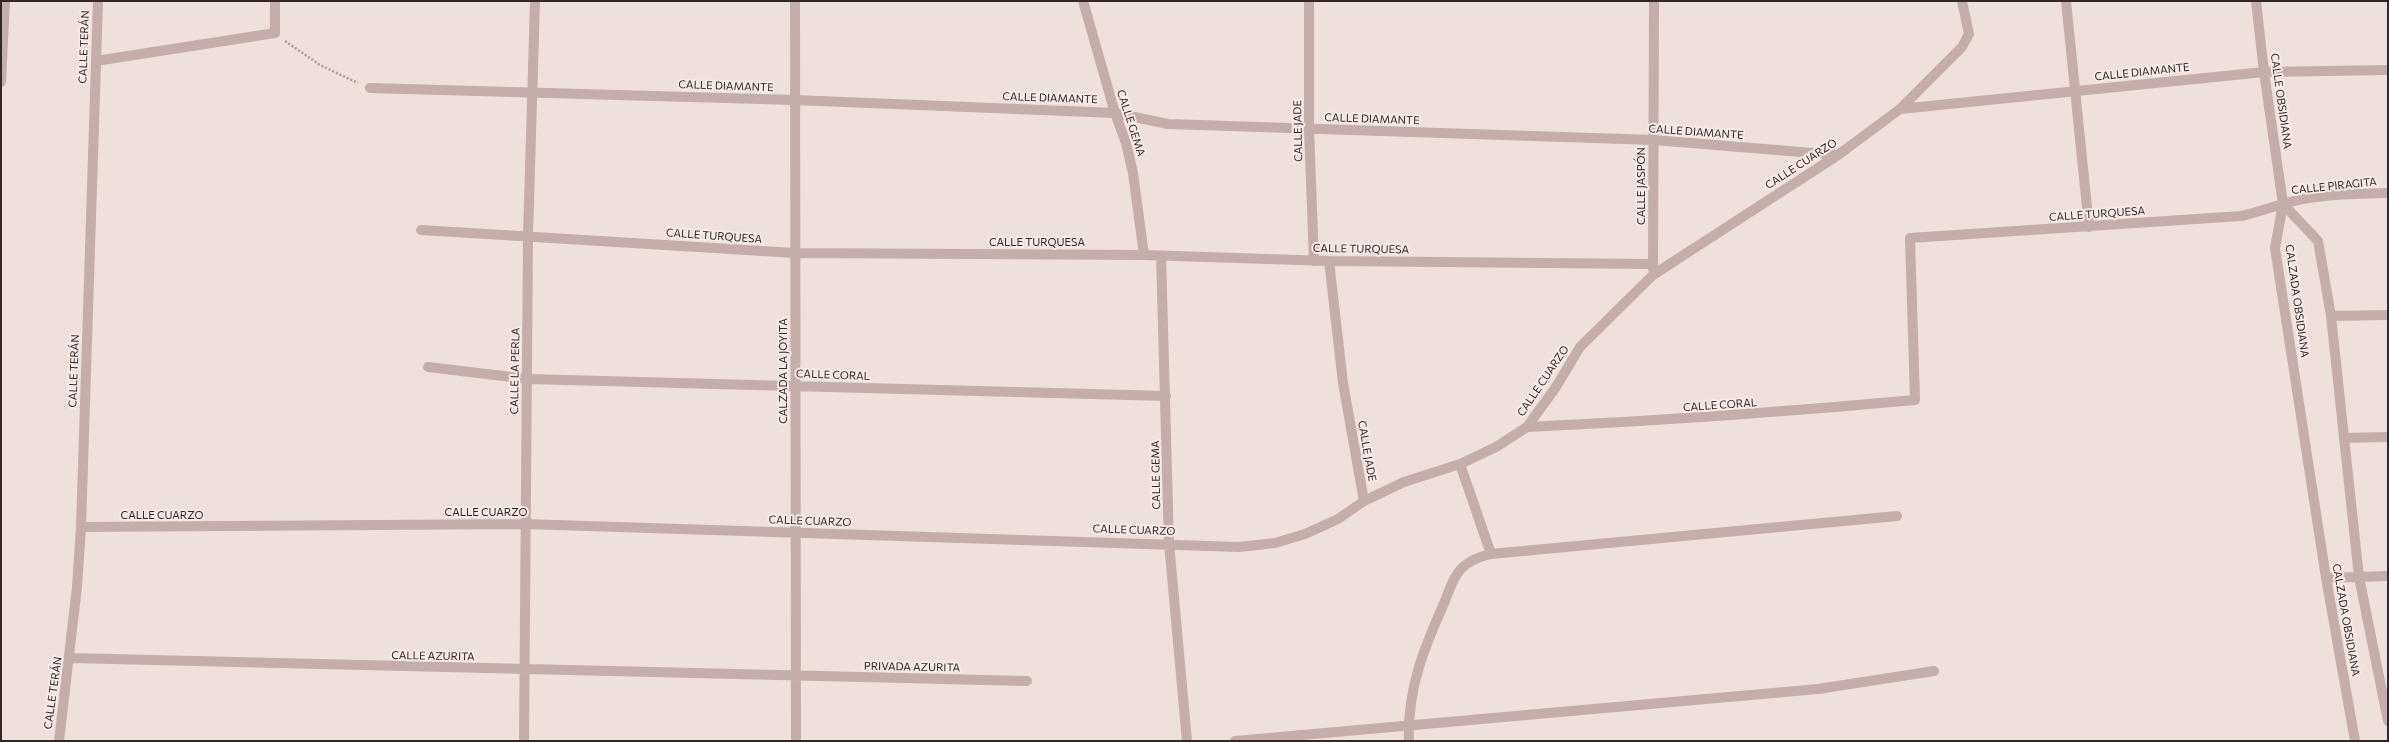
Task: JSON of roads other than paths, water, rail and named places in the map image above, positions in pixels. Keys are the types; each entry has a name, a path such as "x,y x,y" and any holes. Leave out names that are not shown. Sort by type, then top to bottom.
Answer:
{"street":[{"path":"1,82 5,1"},
{"name":"CALLE TERÁN","path":"59,741 70,658 81,527 98,1"},
{"path":"96,61 275,33 275,1"},
{"name":"CALLE LA PERLA","path":"524,741 528,236 535,1"},
{"name":"CALZADA LA JOYITA","path":"794,1 796,741"},
{"name":"CALLE GEMA","path":"1083,1 1115,113 1126,143 1133,173 1144,255"},
{"name":"CALLE JADE","path":"1309,1 1309,129 1314,261"},
{"name":"CALLE JASPÓN","path":"1653,275 1654,1"},
{"name":"CALLE CUARZO","path":"81,527 525,524 1169,543 1239,547 1275,543 1312,531 1338,519 1364,501 1404,482 1460,464 1496,447 1527,427 1556,386 1580,347 1653,275 1838,155 1900,109 1962,47 1968,34 1962,1"},
{"path":"2066,1 2089,227"},
{"name":"CALLE OBSIDIANA","path":"2256,1 2264,72 2283,204"},
{"name":"CALLE DIAMANTE","path":"1900,109 2264,72 2388,70"},
{"name":"CALLE DIAMANTE","path":"370,88 795,100 1115,113 1168,124 1654,140 1838,155"},
{"name":"CALLE PIRAGITA","path":"2283,204 2318,198 2388,193"},
{"name":"CALLE TURQUESA","path":"1915,400 1910,238 2241,216 2263,212 2283,204"},
{"name":"CALZADA OBSIDIANA","path":"2283,204 2318,241 2331,316 2358,577 2388,717"},
{"name":"CALZADA OBSIDIANA","path":"2283,204 2275,248 2326,578 2355,741"},
{"name":"CALLE TURQUESA","path":"421,230 795,253 1144,255 1314,261 1653,264"},
{"name":"CALLE GEMA","path":"1161,256 1169,543 1187,741"},
{"name":"CALLE JADE","path":"1328,261 1343,383 1364,501"},
{"path":"2331,316 2388,315"},
{"name":"CALLE CORAL","path":"428,367 528,379 1166,396"},
{"name":"CALLE CORAL","path":"1527,427 1709,418 1915,400"},
{"path":"2344,438 2388,436"},
{"path":"1460,464 1490,554"},
{"path":"1409,741 1408,726 1414,680 1429,637 1454,580 1460,570 1476,558 1490,554 1897,516"},
{"path":"2326,578 2388,576"},
{"name":"CALLE AZURITA","path":"70,658 795,677"},
{"path":"1235,741 1818,690 1934,670"},
{"name":"PRIVADA AZURITA","path":"795,677 1027,681"}]}
